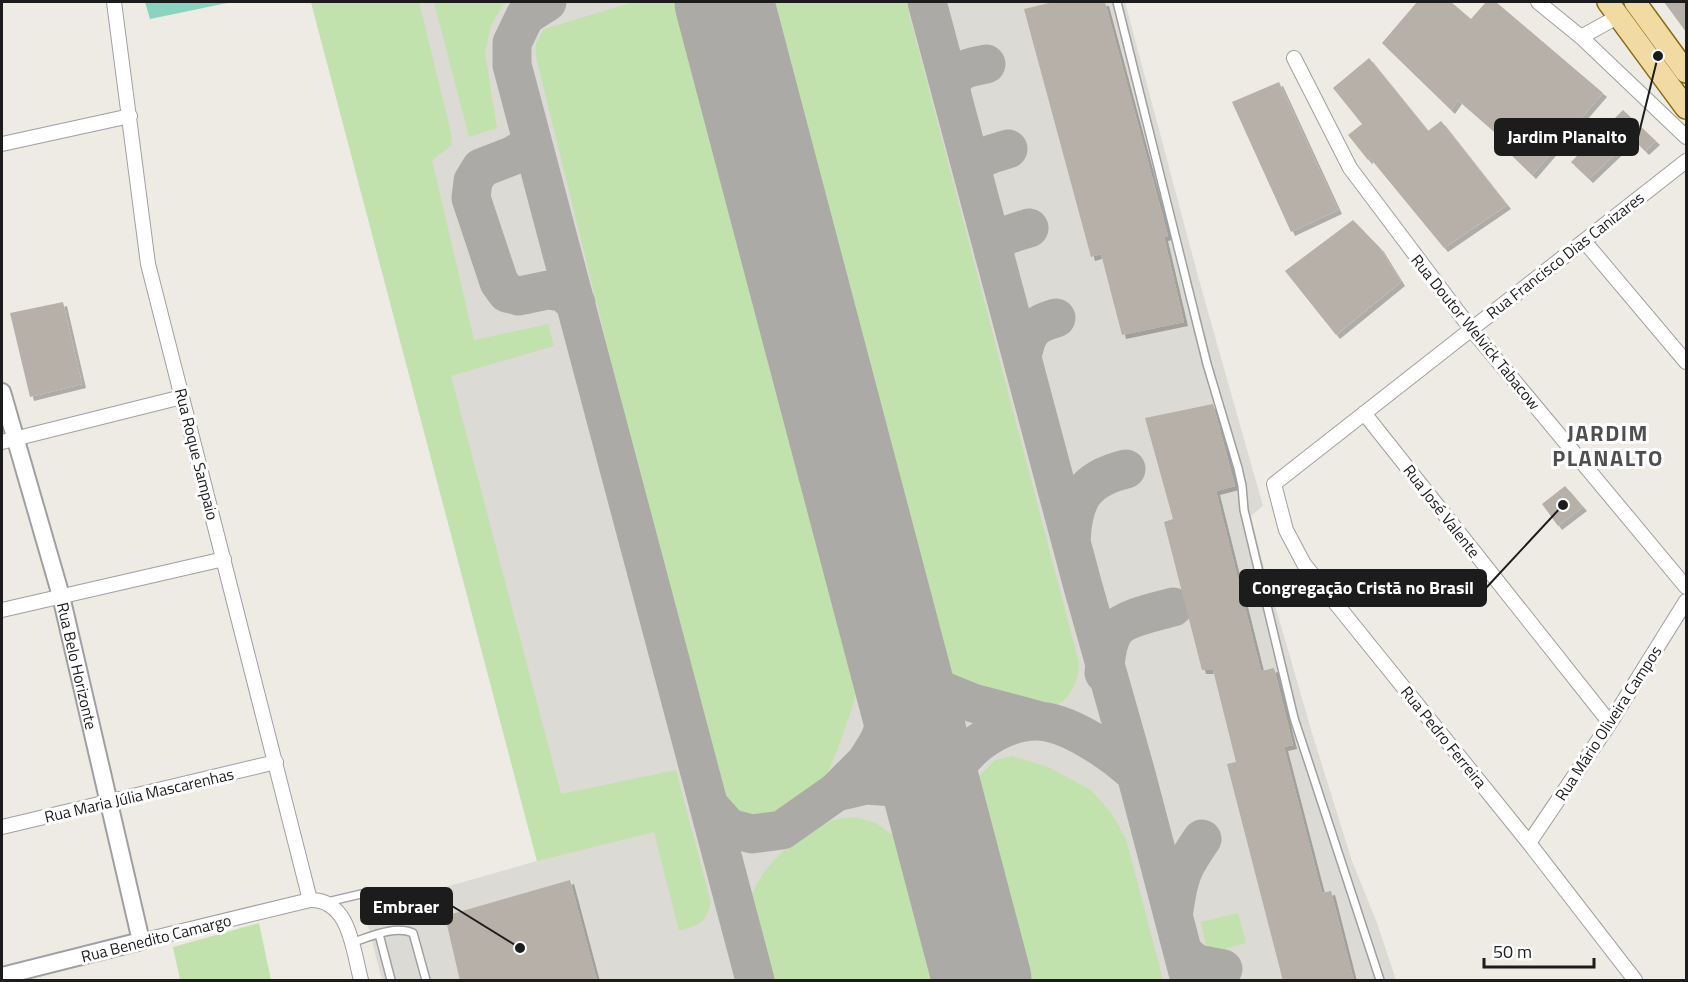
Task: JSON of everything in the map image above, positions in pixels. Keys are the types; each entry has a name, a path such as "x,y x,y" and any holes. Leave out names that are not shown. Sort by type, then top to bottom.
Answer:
{"main road":[{"path":"1635,2 1686,72"},
{"path":"1617,5 1686,108"}],"street":[{"name":"Rua Roque Sampaio","path":"114,2 147,264 310,900"},
{"path":"1538,2 1581,37 1686,137"},
{"path":"1581,37 1617,5"},
{"name":"Rua Doutor Welvick Tabacow","path":"1294,58 1350,168 1471,329 1686,587"},
{"path":"2,144 130,116"},
{"name":"Rua Francisco Dias Canizares","path":"1274,484 1686,161"},
{"path":"1584,241 1686,362"},
{"name":"Rua Belo Horizonte","path":"2,392 8,440 61,596 141,940"},
{"path":"8,440 182,397"},
{"name":"Rua José Valente","path":"1364,412 1610,723"},
{"name":"Rua Pedro Ferreira","path":"1274,484 1286,530 1304,564 1529,843 1635,981"},
{"path":"2,610 224,559"},
{"name":"Rua Mário Oliveira Campos","path":"1529,843 1610,723 1686,601"},
{"name":"Rua Maria Júlia Mascarenhas","path":"2,827 276,762"},
{"path":"310,900 327,902 340,913 361,981"},
{"name":"Rua Benedito Camargo","path":"2,976 310,900"}],"lane":[{"path":"1117,2 1207,364 1238,468 1244,510 1294,718 1380,981"},
{"path":"1617,5 1686,80"},
{"path":"1617,5 1686,103"},
{"path":"327,902 361,894"},
{"path":"351,943 404,929 413,933 426,981"},
{"path":"379,934 391,981"}],"shaded area":[{"path":"311,2 1125,2 1199,280 1263,506 1251,516 1261,557 1352,861 1377,923 1396,980 382,980 364,910 537,861"}],"green space":[{"path":"145,2 232,2 150,19"},
{"path":"311,2 419,2 452,145 432,160 474,340 548,324 554,346 451,376 561,794 676,770 711,903 703,920 691,927 679,931 654,832 537,861"},
{"path":"434,2 507,2 491,25 485,53 497,128 469,137"},
{"path":"634,2 672,2 685,13 857,649 860,672 853,705 823,783 802,805 772,823 750,825 731,817 720,803 536,57 536,43 544,29"},
{"path":"752,2 906,2 1079,663 1078,674 1071,692 1050,708 1029,710 1014,707 957,689 938,675 926,655"},
{"path":"1012,756 1048,767 1091,790 1112,814 1126,839 1163,980 1008,980 967,824 967,801 978,777 995,760"},
{"path":"855,817 876,823 907,846 943,980 768,980 755,936 750,908 752,895 758,882 778,857 803,836 831,821"},
{"path":"1238,913 1246,943 1208,953 1201,922"},
{"path":"259,923 271,980 180,980 173,947"}],"building":[{"path":"1053,2 1105,2 1168,236 1164,237 1184,322 1122,335 1101,254 1091,257 1024,9"},
{"path":"1417,2 1451,2 1471,19 1486,2 1496,2 1603,93 1532,175 1501,145 1505,141 1458,100 1451,110 1382,43"},
{"path":"1664,2 1686,2 1686,32"},
{"path":"1369,58 1428,131 1441,121 1507,205 1444,248 1370,158 1368,160 1348,135 1362,124 1333,88"},
{"path":"1279,82 1338,210 1291,232 1232,102"},
{"path":"1623,110 1656,141 1645,151 1632,138 1589,179 1571,162"},
{"path":"1353,220 1380,248 1401,282 1336,335 1285,271"},
{"path":"63,302 82,384 30,397 10,313"},
{"path":"1213,404 1235,486 1216,491 1261,671 1274,668 1293,745 1284,747 1322,893 1331,891 1354,981 1283,981 1227,764 1236,762 1213,670 1202,670 1164,522 1173,519 1145,418"},
{"path":"1565,486 1583,507 1558,526 1542,504"},
{"path":"570,880 597,981 460,981 445,916"}],"taxiway":[{"path":"547,2 525,16 512,43 512,65 755,980"},
{"path":"927,2 1190,980"},
{"path":"950,88 959,73 968,68 986,64"},
{"path":"532,141 512,156 481,168 473,181 471,198 499,282 507,293 519,296 548,290 562,292 576,303"},
{"path":"972,171 982,158 1008,149"},
{"path":"994,254 1002,239 1029,228"},
{"path":"1022,357 1026,341 1032,331 1041,324 1056,318"},
{"path":"1071,541 1075,513 1084,493 1100,479 1126,469"},
{"path":"1104,673 1110,640 1119,626 1173,607"},
{"path":"836,792 866,762 879,741 891,710 897,678 893,643 909,665 931,686 973,703 1037,720"},
{"path":"711,808 729,828 752,834 782,830 836,792 866,785 895,787 917,799 934,815 953,871 944,820 944,799 948,782 967,753 997,731 1028,721 1049,722 1062,726 1103,748 1136,774"},
{"path":"1174,910 1182,872 1202,839"},
{"path":"1183,953 1197,964 1223,969"}],"runway":[{"path":"724,2 982,980"}],"place":[{"name":"Jardim Planalto","path":"1658,56"},
{"name":"Congregação Cristã no Brasil","path":"1563,505"},
{"name":"Embraer","path":"520,948"}],"district":[{"name":"JARDIM PLANALTO","path":"1608,446"}]}
